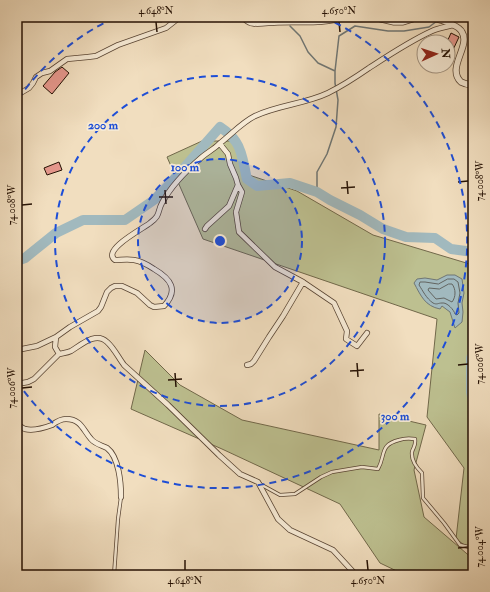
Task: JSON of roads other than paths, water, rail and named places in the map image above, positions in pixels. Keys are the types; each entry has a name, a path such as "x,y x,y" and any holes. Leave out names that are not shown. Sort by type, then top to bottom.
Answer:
{"street":[{"path":"17,95 29,88 36,77 54,68 67,59 96,56 125,43 166,28 180,17"},
{"path":"243,17 252,23 320,21 346,17"},
{"path":"373,17 394,22 403,22 419,17"},
{"path":"431,17 458,27 462,31 464,41 456,70 462,83 470,85 473,84"},
{"path":"17,350 37,346 56,337 98,311 107,292 115,286 122,286 132,290 154,307 164,306 171,297 172,288 168,279 149,266 135,260 114,260 112,259 112,254 114,250 129,237 150,224 158,216 162,203 178,181 203,157 255,116 310,100 328,93 396,51 427,34 453,25"},
{"path":"220,144 228,154 230,164 242,192 236,212 239,232 275,267 303,282 334,303 347,331 346,339 357,346 367,334"},
{"path":"205,229 229,206 238,185"},
{"path":"247,365 254,361 303,282"},
{"path":"56,337 55,346 59,354"},
{"path":"17,384 34,379 59,354 69,352 81,344 95,338 104,339 113,348 124,365 168,405 219,455 240,474 258,482 278,519 290,530 333,550 356,575"},
{"path":"17,424 25,429 34,430 47,427 67,419 73,420 80,424 91,440 108,449 112,454 116,462 119,476 121,497"}],"lane":[{"path":"258,482 280,495 295,494 321,476 332,472 362,467 378,469 382,463 383,453 387,445 396,440 410,438 415,440 416,445 412,452 413,460 417,468 422,473 423,498 460,545 473,548"},
{"path":"114,575 121,497"}],"water":[{"path":"447,275 455,275 462,279 464,293 462,303 462,322 455,328 450,312 442,306 440,309 435,308 427,303 421,296 414,283 417,279 425,278 437,280"}],"waterway":[{"path":"317,192 317,172 327,154 336,127 338,100 335,83 335,71 339,36 355,26 388,31 404,31 429,27 437,21"},
{"path":"290,26 300,36 308,52 318,63 335,71"},
{"path":"17,261 25,258 56,233 83,220 125,220 154,200 220,127 236,142 242,155 247,179 257,186 290,183 317,192 383,229 406,237 435,238 451,249 473,252"},
{"path":"473,356 471,358 471,392 473,402"}]}
